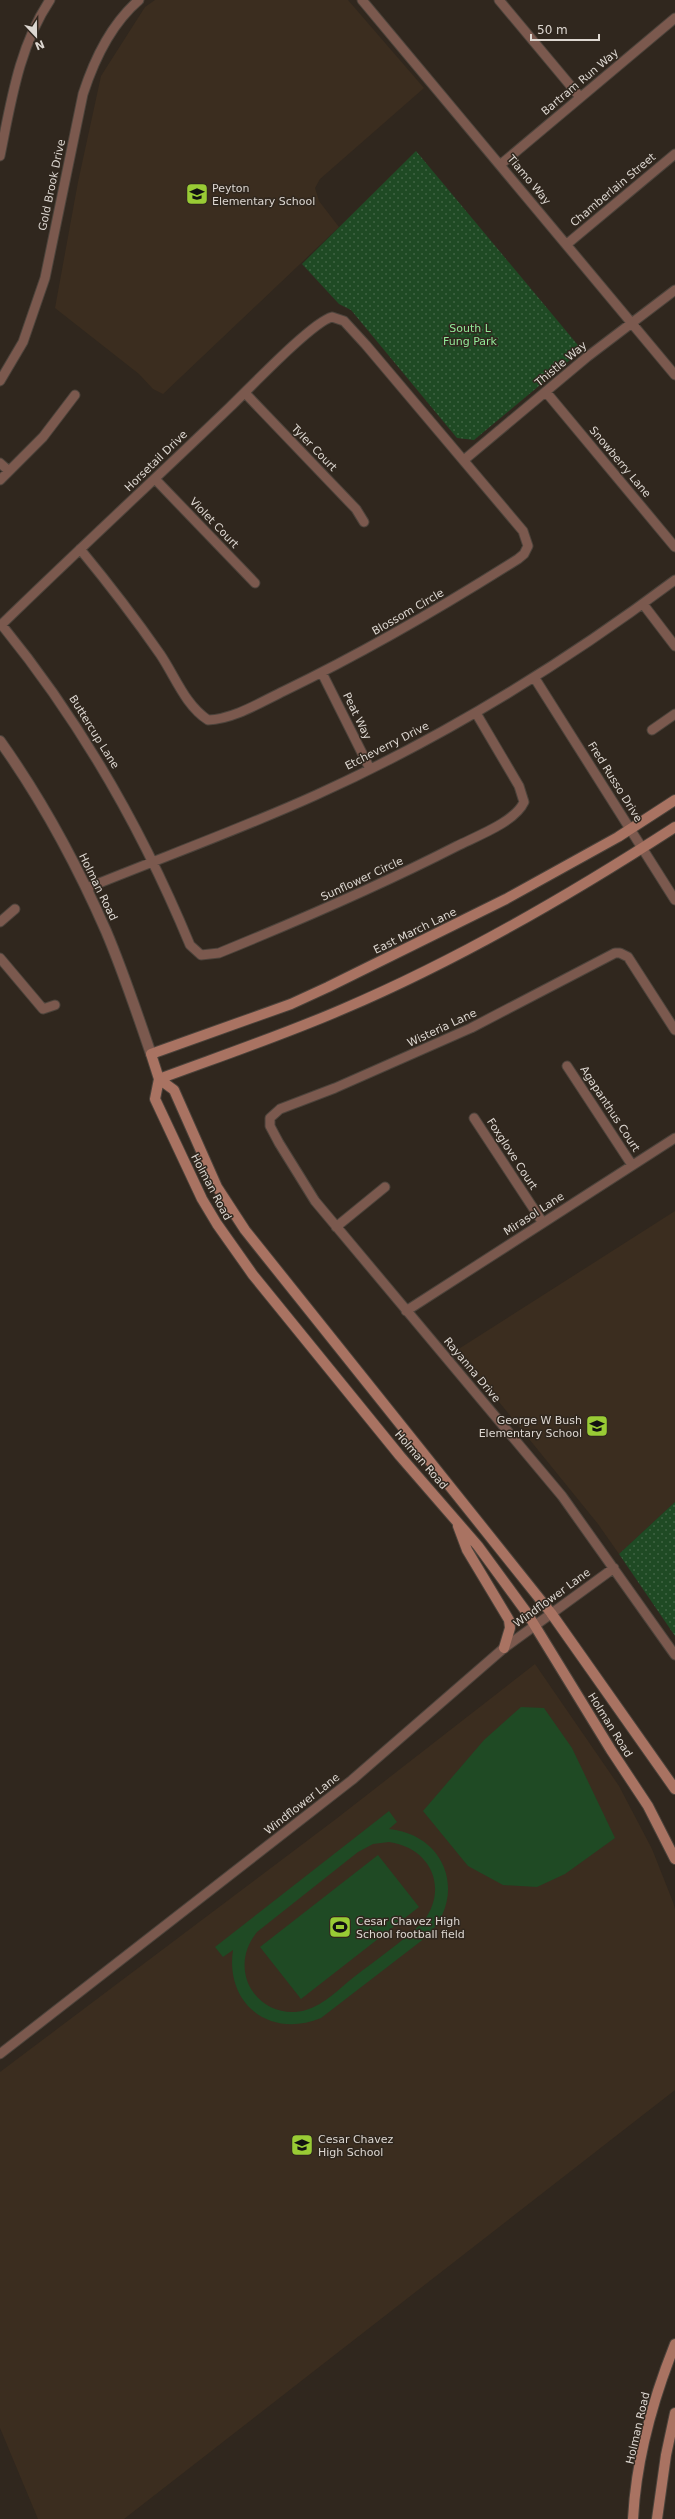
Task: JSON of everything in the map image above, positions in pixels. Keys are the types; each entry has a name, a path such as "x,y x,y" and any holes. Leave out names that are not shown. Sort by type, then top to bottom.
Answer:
{"main road":[{"name":"East March Lane","path":"151,1054 291,1004 328,987 506,899 631,829 675,800"},
{"path":"159,1079 284,1033 413,976 546,905 643,848 675,827"},
{"name":"Holman Road","path":"151,1054 159,1079 155,1099 202,1199 217,1224 258,1281 400,1456 478,1546 534,1625 611,1750 648,1806 675,1859"},
{"name":"Holman Road","path":"159,1079 174,1090 217,1187 245,1230 551,1613 675,1789"},
{"path":"454,1517 467,1550 509,1620 510,1628 504,1648"},
{"name":"Holman Road","path":"634,2519 644,2447 664,2370 675,2344"},
{"path":"657,2519 666,2455 675,2413"}],"street":[{"path":"0,156 13,88 25,49 41,14 50,0"},
{"name":"Gold Brook Drive","path":"0,381 23,342 45,278 83,94 89,75 118,23 139,0"},
{"name":"Tiamo Way","path":"362,0 675,375"},
{"path":"499,0 580,97"},
{"name":"Bartram Run Way","path":"500,164 675,18"},
{"name":"Chamberlain Street","path":"567,244 675,154"},
{"name":"Thistle Way","path":"464,460 587,357 675,290"},
{"name":"Horsetail Drive","path":"1,625 318,323 332,317"},
{"name":"Blossom Circle","path":"80,550 106,580 144,631 194,708 208,720 215,720 242,710 322,673 431,614 524,554 528,546 523,531 344,321 332,317"},
{"name":"Snowberry Lane","path":"546,392 675,548"},
{"name":"Tyler Court","path":"245,393 356,508 364,522"},
{"path":"0,480 43,437 75,395"},
{"path":"0,464 9,471"},
{"name":"Violet Court","path":"155,479 256,583"},
{"name":"Etcheverry Drive","path":"87,888 260,820 370,770 476,713 534,677 643,604 675,580"},
{"path":"643,604 675,646"},
{"name":"Buttercup Lane","path":"1,625 53,690 76,723 154,861"},
{"name":"Peat Way","path":"322,673 370,770"},
{"name":"Fred Russo Drive","path":"534,677 675,900"},
{"name":"Sunflower Circle","path":"154,861 190,945 201,955 218,953 335,906 483,833 520,810 524,802 519,786 476,713"},
{"path":"652,730 675,714"},
{"name":"Holman Road","path":"0,741 45,812 87,888 107,932 151,1054"},
{"path":"0,922 15,909"},
{"name":"Wisteria Lane","path":"270,1118 280,1109 335,1088 471,1028 610,955 620,953 628,957 675,1030"},
{"path":"0,958 43,1009 55,1005"},
{"name":"Agapanthus Court","path":"567,1066 632,1165"},
{"name":"Rayanna Drive","path":"270,1118 270,1126 297,1174 336,1227 557,1490 675,1655"},
{"name":"Foxglove Court","path":"474,1118 542,1223"},
{"name":"Mirasol Lane","path":"406,1311 675,1138"},
{"path":"336,1227 385,1187"},
{"name":"Windflower Lane","path":"0,2054 352,1780 504,1648 614,1568"}],"shaded area":[{"name":"Peyton Elementary School","path":"155,0 348,0 424,88 320,179 315,188 319,201 339,227 163,394 153,389 139,374 55,308 78,182 101,76 145,7"},
{"name":"George W Bush Elementary School","path":"675,1211 675,1502 619,1554 598,1524 457,1350"},
{"name":"Cesar Chavez High School","path":"535,1664 619,1786 652,1849 673,1902 675,1909 675,2090 124,2519 38,2519 0,2428 0,2072 336,1819"}],"green space":[{"name":"South L Fung Park","path":"416,151 582,350 474,440 457,438 351,310 339,304 302,264"},
{"path":"675,1502 675,1636 619,1554"},
{"path":"521,1707 544,1708 572,1748 615,1838 565,1874 537,1887 503,1885 468,1866 423,1811 484,1740"},
{"path":"389,1811 397,1822 389,1829 409,1834 426,1843 438,1856 445,1871 448,1888 446,1905 438,1922 425,1938 321,2018 302,2023 285,2024 269,2020 255,2012 244,2001 236,1986 232,1969 233,1950 223,1957 215,1947","holes":["389,1842 404,1846 416,1852 425,1861 432,1872 435,1883 435,1896 431,1909 423,1922 332,1996 313,2008 297,2012 280,2011 272,2008 258,1998 248,1983 245,1970 245,1956 257,1932 358,1852 373,1844"]},
{"name":"Cesar Chavez High School football field","path":"378,1855 419,1907 301,1999 260,1947"}],"place":[{"name":"Peyton Elementary School","path":"197,194"},
{"name":"George W Bush Elementary School","path":"597,1426"},
{"name":"Cesar Chavez High School football field","path":"340,1927"},
{"name":"Cesar Chavez High School","path":"302,2145"}]}
